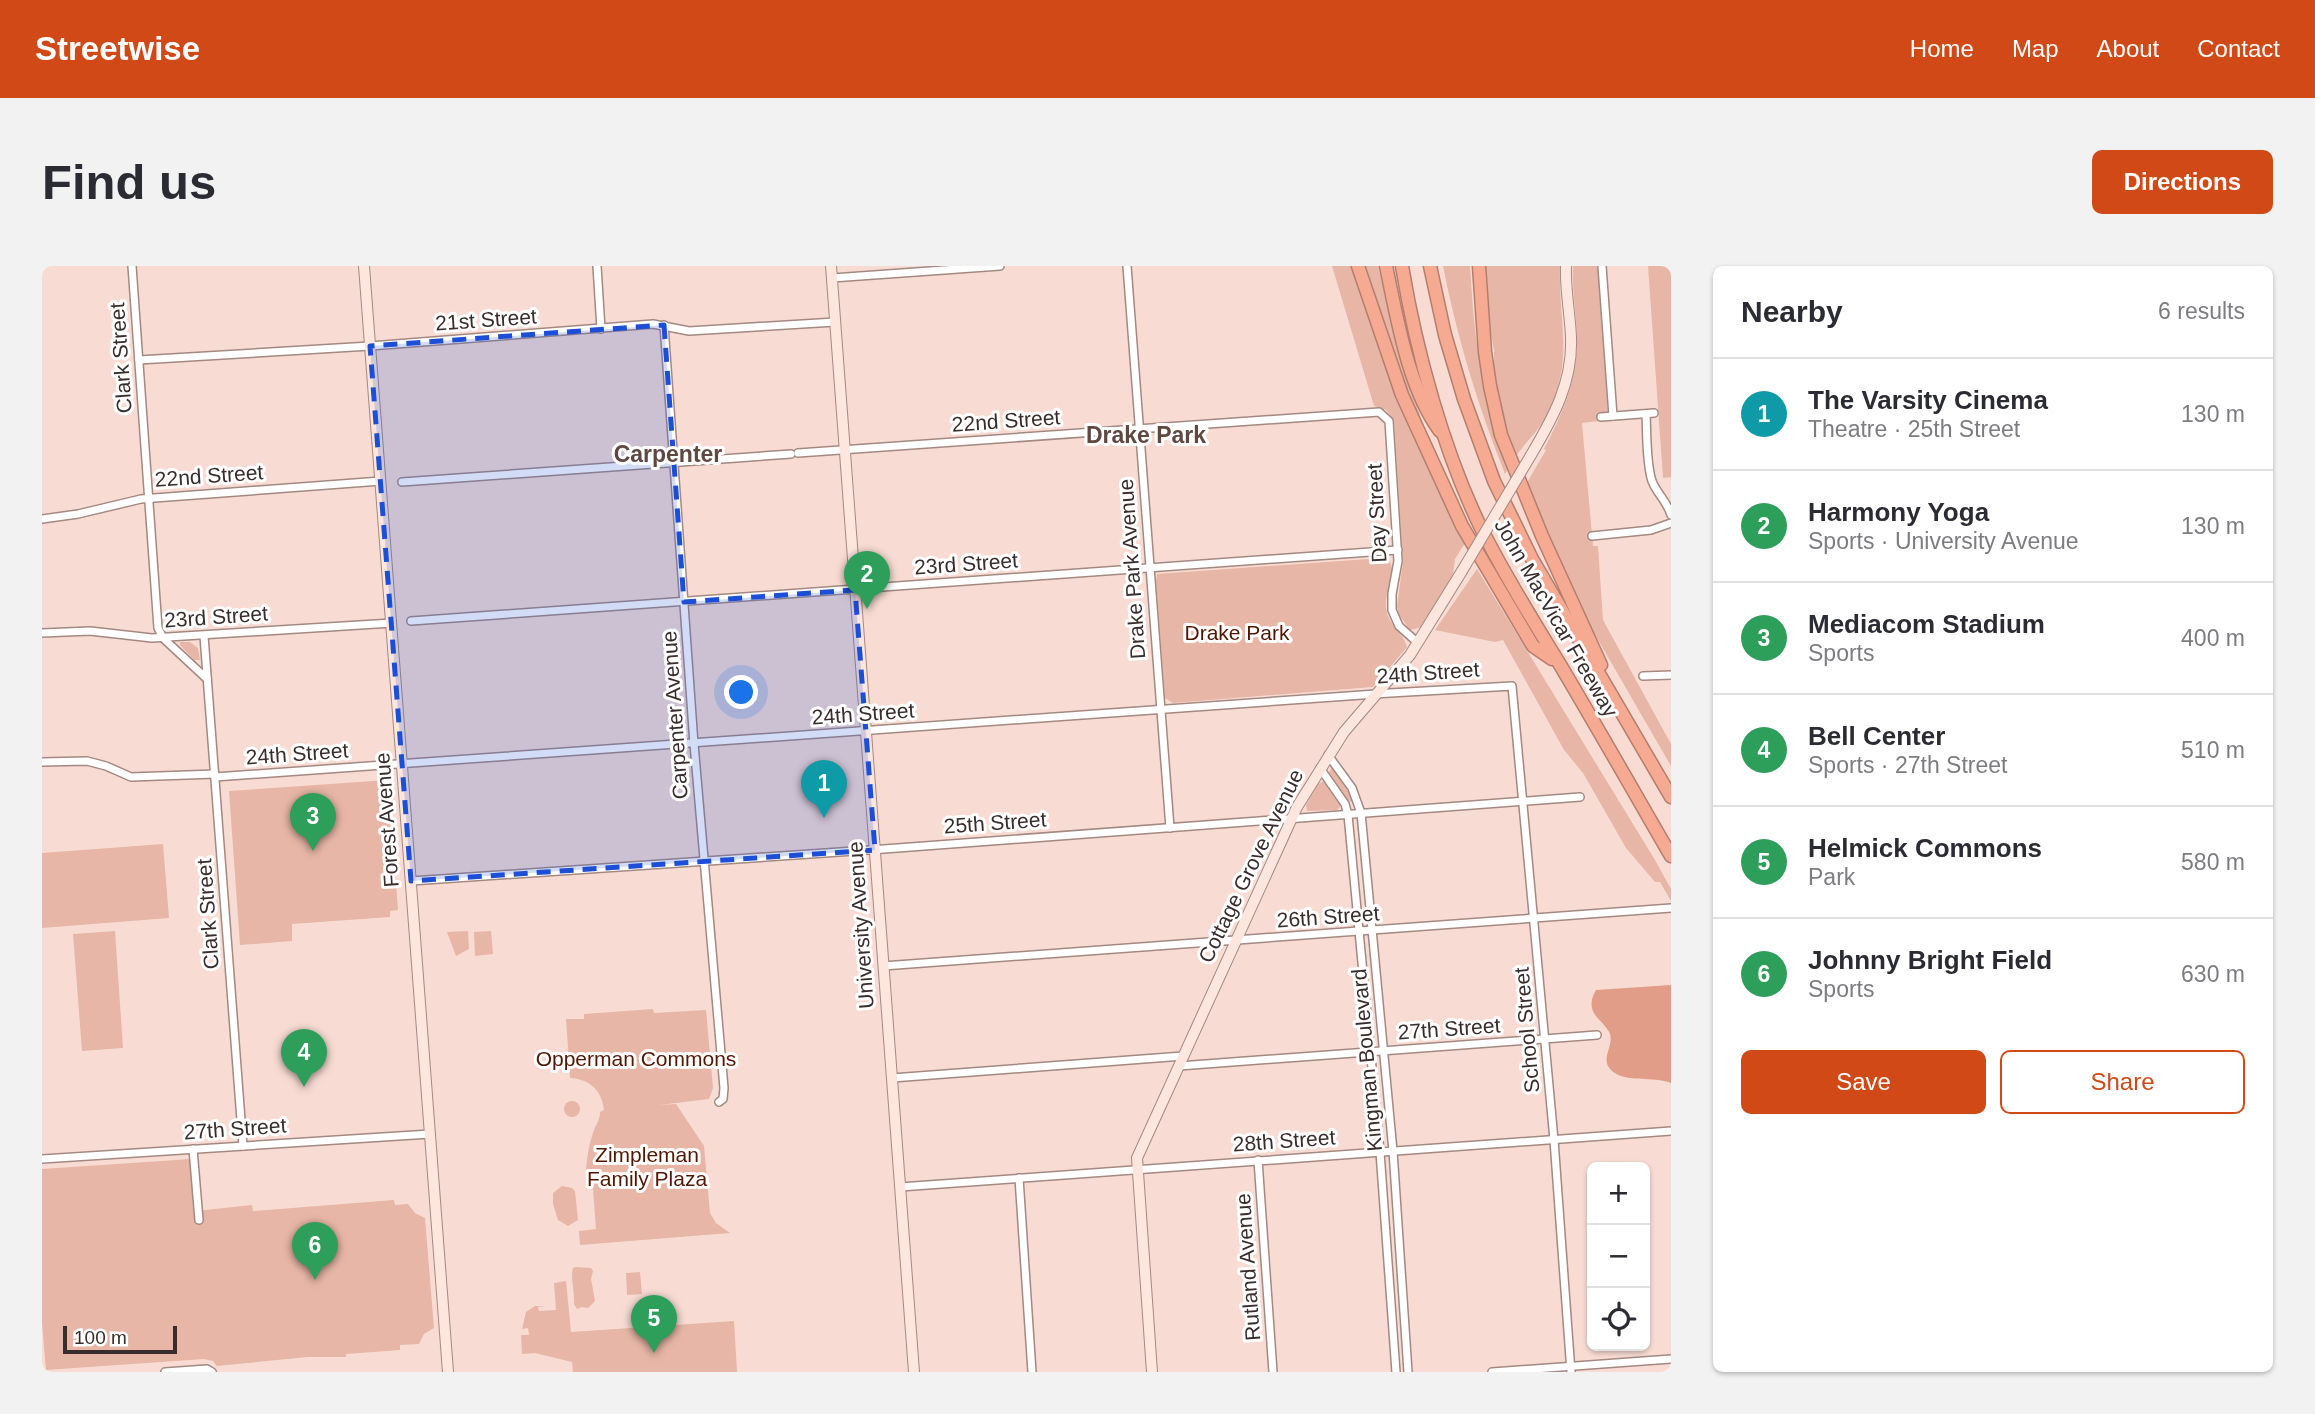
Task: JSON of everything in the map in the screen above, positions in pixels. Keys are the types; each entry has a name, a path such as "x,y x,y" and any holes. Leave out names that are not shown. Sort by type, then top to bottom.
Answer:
{"highway":[{"path":"1358,266 1402,395 1462,526 1533,646 1559,663"},
{"path":"1387,266 1402,332 1422,400 1428,414 1447,440"},
{"name":"John MacVicar Freeway","path":"1402,266 1421,356 1447,440 1481,528 1523,608 1559,663 1671,856"},
{"name":"John MacVicar Freeway","path":"1430,266 1464,399 1494,481 1532,559 1671,797"},
{"path":"1479,266 1485,352 1501,435 1542,536 1630,729"}],"main road":[{"name":"Forest Avenue","path":"365,266 448,1372"},
{"name":"University Avenue","path":"831,266 914,1372"},
{"name":"Cottage Grove Avenue","path":"1152,1372 1137,1158 1291,819 1328,755 1418,643 1555,413 1568,374 1571,335 1566,266"}],"street":[{"name":"Clark Street","path":"132,266 158,628 163,638"},
{"path":"597,266 601,329"},
{"path":"832,278 1000,266"},
{"name":"Drake Park Avenue","path":"1127,266 1170,828"},
{"path":"1602,266 1613,416"},
{"name":"21st Street","path":"139,360 664,325 675,330 690,331 835,322"},
{"name":"Carpenter Avenue","path":"664,325 694,744 724,1088 723,1099 719,1102"},
{"name":"22nd Street","path":"402,482 1361,412 1382,414"},
{"name":"Day Street","path":"1382,414 1389,421 1398,550 1392,610 1399,626 1418,643"},
{"path":"1601,417 1650,414 1651,476 1657,490 1668,504 1671,515"},
{"name":"22nd Street","path":"42,519 149,498 381,481"},
{"path":"1592,536 1651,530 1671,523"},
{"name":"23rd Street","path":"411,621 1398,550"},
{"name":"23rd Street","path":"42,633 90,631 163,638 392,623"},
{"name":"Clark Street","path":"204,636 243,1146"},
{"path":"163,638 208,679"},
{"path":"1643,676 1671,675"},
{"name":"24th Street","path":"42,762 87,761 131,777 144,778 215,775 1512,686"},
{"name":"School Street","path":"1512,686 1555,1140 1570,1369"},
{"name":"Kingman Boulevard","path":"1328,755 1352,788 1361,813 1393,1151 1408,1372"},
{"name":"Kingman Boulevard","path":"1320,768 1345,804 1348,815 1380,1152 1396,1372"},
{"name":"25th Street","path":"411,881 874,850 1580,797"},
{"path":"1648,900 1649,909"},
{"name":"26th Street","path":"883,966 1671,908"},
{"name":"27th Street","path":"892,1078 1371,1052 1597,1035"},
{"name":"28th Street","path":"900,1187 1671,1131"},
{"name":"27th Street","path":"42,1158 430,1133"},
{"path":"193,1149 199,1220"},
{"name":"Rutland Avenue","path":"1258,1160 1273,1372"},
{"path":"1019,1178 1032,1372"},
{"path":"1492,1372 1570,1369 1671,1359"},
{"path":"165,1372 207,1369 212,1372"}],"highlighted area":[{"path":"664,325 684,602 855,590 875,850 411,881 370,346"}],"green space":[{"path":"1332,266 1353,266 1402,407 1465,543 1455,559 1453,575 1422,627 1410,630 1399,615 1397,606 1403,562 1394,420 1386,410 1374,406"},
{"path":"1363,266 1378,266 1393,328 1423,425 1459,508 1413,408"},
{"path":"1443,266 1470,266 1481,368 1492,418 1509,468 1505,474 1469,372"},
{"path":"1485,266 1560,266 1563,340 1561,376 1544,421 1515,458 1494,386 1494,351 1488,317"},
{"path":"1573,266 1598,266 1608,413 1599,413 1599,421 1582,423 1593,546 1598,546 1603,620 1671,744 1671,766 1586,619 1525,486 1546,450 1544,449 1572,381 1577,351"},
{"path":"1648,266 1671,266 1671,477 1663,478"},
{"name":"Drake Park","path":"1383,558 1389,560 1392,571 1386,602 1387,614 1407,647 1373,687 1173,703 1165,698 1157,574"},
{"path":"1477,569 1655,860 1671,889 1671,901 1660,882 1655,882 1626,848 1583,773 1564,750 1503,640 1495,642 1435,630"},
{"path":"180,642 190,642 198,648 200,660 194,660"},
{"path":"1332,767 1350,794 1352,802 1347,800 1329,772"},
{"path":"388,780 398,910 390,911 390,917 292,924 292,941 240,945 229,791"},
{"path":"1324,781 1340,807 1337,810 1307,811 1306,805 1318,784"},
{"path":"163,844 169,918 42,928 42,853"},
{"path":"115,931 123,1048 82,1051 73,934"},
{"path":"468,931 469,949 456,956 447,932"},
{"path":"491,931 493,954 475,956 474,932"},
{"path":"653,1009 654,1013 706,1010 713,1088 709,1099 659,1105 676,1104 704,1146 710,1213 716,1223 730,1233 580,1245 579,1231 596,1229 593,1189 586,1189 586,1168 594,1130 600,1112 604,1110 601,1097 594,1087 570,1078 566,1019 584,1019 584,1014"},
{"path":"572,1101 580,1109 572,1117 564,1109"},
{"path":"191,1159 196,1211 252,1205 253,1211 394,1200 395,1205 408,1204 415,1213 425,1218 434,1328 424,1334 419,1344 400,1345 400,1350 346,1354 346,1357 308,1357 217,1366 213,1361 204,1359 46,1370 42,1323 42,1169"},
{"path":"562,1186 575,1191 578,1220 568,1226 558,1220 553,1204 553,1193"},
{"path":"576,1267 591,1268 593,1271 591,1279 595,1301 588,1308 577,1309 574,1304 572,1272"},
{"path":"640,1272 642,1294 627,1295 626,1273"},
{"path":"566,1281 571,1332 734,1321 737,1372 573,1372 572,1362 535,1353 522,1354 521,1335 529,1335 528,1328 522,1329 526,1312 535,1306 545,1306 538,1307 539,1311 556,1310 554,1283"}],"shaded area":[{"path":"1671,985 1671,1083 1618,1075 1608,1067 1607,1062 1610,1034 1593,1011 1592,998 1596,990"}],"place":[{"name":"Harmony Yoga","path":"867,609"},
{"name":"The Varsity Cinema","path":"824,818"},
{"name":"Mediacom Stadium","path":"313,851"},
{"name":"Bell Center","path":"304,1087"},
{"name":"Johnny Bright Field","path":"315,1280"},
{"name":"Helmick Commons","path":"654,1353"}],"district":[{"name":"Drake Park","path":"1146,435"},
{"name":"Carpenter","path":"668,454"}],"park label":[{"name":"Opperman Commons","path":"636,1059"},
{"name":"Zimpleman Family Plaza","path":"647,1167"}]}
